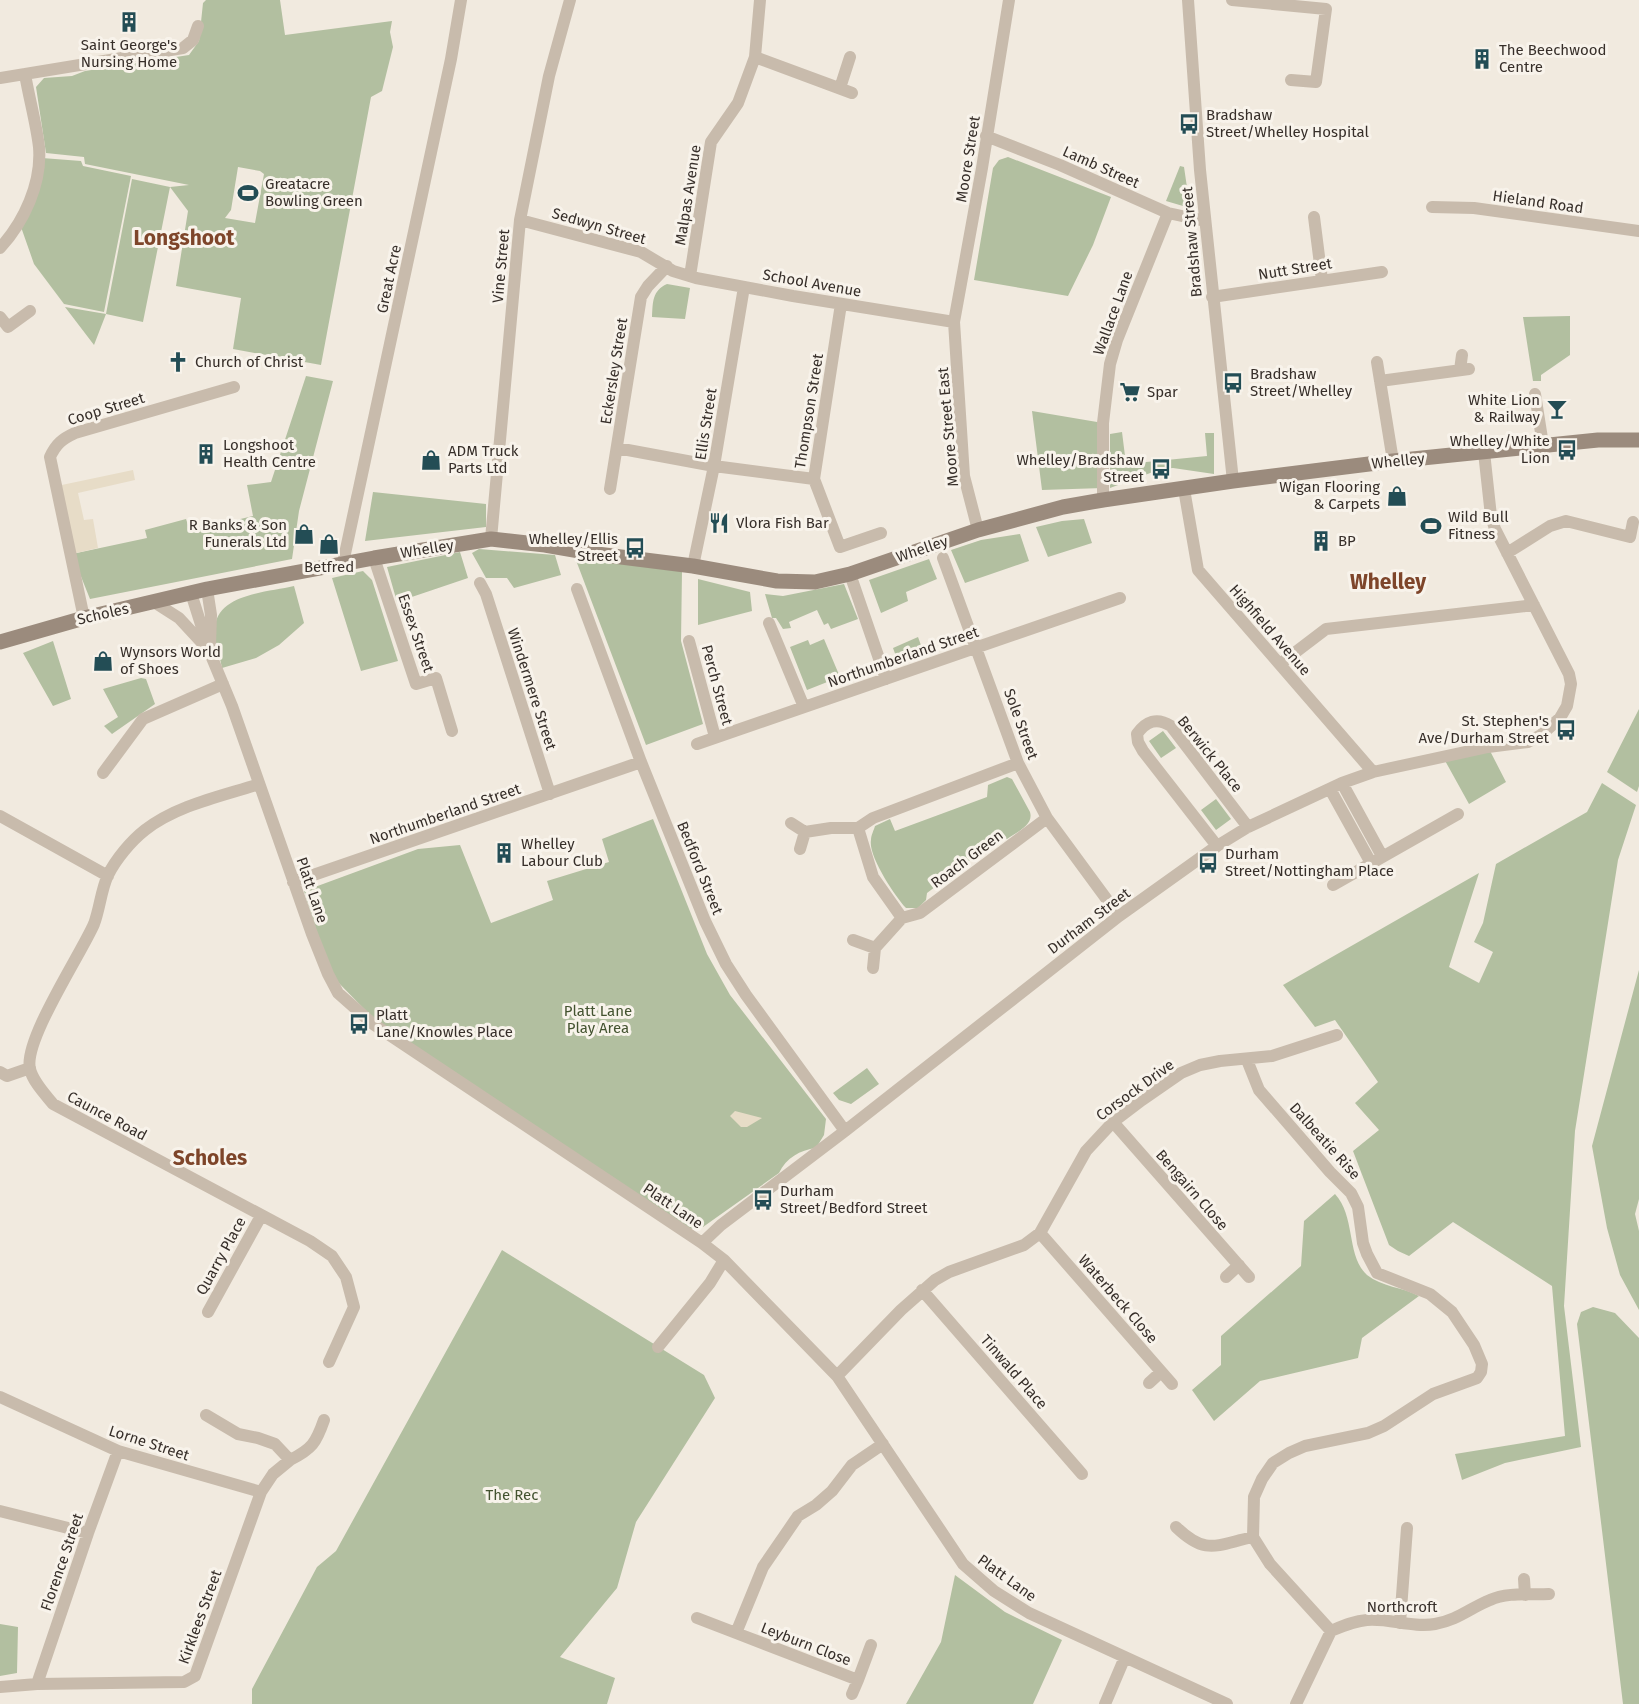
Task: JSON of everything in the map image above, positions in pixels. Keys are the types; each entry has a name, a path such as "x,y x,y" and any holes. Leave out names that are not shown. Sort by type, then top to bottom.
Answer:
{"main road":[{"name":"Whelley","path":"207,589 344,563 491,539 693,566 777,581 815,582 850,574 978,530 1063,507 1103,500 1392,461 1598,440 1639,440"},
{"name":"Scholes","path":"0,642 84,618 207,589"}],"street":[{"name":"Great Acre","path":"344,563 451,59 460,0"},
{"name":"Vine Street","path":"491,539 520,220 549,76 570,0"},
{"name":"Malpas Avenue","path":"690,276 711,142 738,103 755,57 760,0"},
{"name":"Moore Street","path":"954,322 1009,0"},
{"name":"Bradshaw Street","path":"1188,0 1212,297 1233,481"},
{"path":"1232,0 1326,9 1316,82 1291,80"},
{"path":"0,78 183,48 193,40 198,26"},
{"path":"755,57 846,90 850,57"},
{"path":"0,248 12,234 25,211 37,171 39,147 25,74"},
{"name":"Lamb Street","path":"986,136 1060,165 1168,213 1205,221"},
{"name":"Hieland Road","path":"1432,207 1474,208 1639,231"},
{"name":"Wallace Lane","path":"1103,500 1102,423 1110,364 1117,340 1168,213"},
{"path":"1314,217 1322,279"},
{"name":"Sedwyn Street","path":"520,220 641,252 667,266"},
{"name":"School Avenue","path":"667,266 673,271 690,276 744,287 954,322"},
{"name":"Eckersley Street","path":"610,489 641,297 667,266"},
{"name":"Nutt Street","path":"1212,297 1322,279 1382,272"},
{"name":"Ellis Street","path":"693,566 714,466 744,287"},
{"name":"Thompson Street","path":"842,304 814,479 840,547 881,533"},
{"path":"0,317 8,327 30,311"},
{"name":"Moore Street East","path":"954,322 964,476 978,530"},
{"path":"1380,381 1464,369 1462,355"},
{"path":"1377,363 1392,461"},
{"name":"Coop Street","path":"84,618 50,457 55,446 63,438 75,433 234,387"},
{"path":"1536,394 1543,445"},
{"path":"617,448 714,466 814,479"},
{"path":"1280,664 1326,629 1534,605 1495,529 1491,516 1484,452"},
{"name":"Highfield Avenue","path":"1184,489 1198,570 1373,772"},
{"path":"1507,553 1550,526 1566,521 1630,542 1633,522"},
{"name":"Essex Street","path":"374,558 416,684 436,678 452,731"},
{"name":"Sole Street","path":"943,558 1018,763 1047,818 1119,916"},
{"path":"850,574 886,679"},
{"name":"Platt Lane","path":"207,589 211,615 210,653"},
{"name":"Windermere Street","path":"486,589 550,794"},
{"name":"Bedford Street","path":"578,589 641,762 705,921 726,964 845,1131"},
{"name":"Platt Lane","path":"191,593 210,653 260,784 293,882 324,964 338,993 374,1024 724,1260 837,1376 963,1564 994,1591 1029,1613 1227,1704"},
{"name":"Northumberland Street","path":"696,744 1120,598"},
{"name":"Platt Lane","path":"154,602 185,623 210,653"},
{"name":"Durham Street","path":"702,1243 721,1225 1119,916 1248,826 1336,786 1373,772 1488,747 1528,742 1550,729 1567,706 1571,684 1564,661 1534,605"},
{"path":"769,623 804,707"},
{"name":"Perch Street","path":"689,641 716,737"},
{"path":"103,773 143,719 223,684"},
{"name":"Berwick Place","path":"1217,846 1143,751 1137,734 1143,726 1153,721 1163,721 1171,726 1248,826"},
{"name":"Northumberland Street","path":"293,882 641,762"},
{"path":"791,823 805,832 831,828 858,828 873,818 1018,763"},
{"path":"0,1072 7,1076 30,1068 34,1039 94,923 108,876 125,849 144,830 163,818 183,809 260,784"},
{"path":"1336,786 1376,859"},
{"path":"1332,885 1458,814"},
{"path":"0,816 108,876"},
{"name":"Roach Green","path":"875,948 902,918 920,913 1047,818"},
{"path":"858,828 873,877 902,918"},
{"path":"800,849 805,832"},
{"path":"853,940 875,948 873,968"},
{"name":"Corsock Drive","path":"837,1376 922,1290 949,1272 1024,1245 1040,1233 1086,1151 1113,1122 1181,1073 1200,1065 1220,1061 1272,1056 1337,1035"},
{"name":"Dalbeatie Rise","path":"1247,1060 1259,1090 1351,1194 1358,1207 1363,1243 1377,1273 1430,1294 1452,1312 1474,1345 1482,1364 1477,1378 1433,1394 1384,1426 1368,1433 1305,1446 1273,1463 1254,1497 1252,1537"},
{"name":"Caunce Road","path":"30,1068 52,1104 310,1241 332,1256 346,1277 354,1307 329,1362"},
{"name":"Bengairn Close","path":"1113,1122 1249,1277"},
{"name":"Quarry Place","path":"208,1312 261,1216"},
{"name":"Waterbeck Close","path":"1040,1233 1172,1384"},
{"path":"658,1347 710,1283 724,1260"},
{"path":"1226,1276 1239,1265"},
{"name":"Tinwald Place","path":"922,1290 1066,1465 1082,1474"},
{"path":"1149,1383 1161,1372"},
{"name":"Lorne Street","path":"0,1397 117,1451 261,1492"},
{"path":"206,1414 237,1434 276,1444 290,1460"},
{"name":"Kirklees Street","path":"0,1687 37,1684 184,1682 195,1676 261,1492 273,1474 290,1460 312,1447 324,1420"},
{"name":"Leyburn Close","path":"871,1645 858,1680 736,1633 763,1567 798,1516 816,1505 832,1491 852,1465 883,1444"},
{"name":"Florence Street","path":"37,1684 117,1451"},
{"path":"0,1511 87,1533"},
{"path":"1176,1527 1189,1540 1201,1546 1213,1546 1252,1537 1270,1564 1331,1631 1296,1704"},
{"path":"1400,1623 1411,1545 1407,1528"},
{"path":"1524,1579 1525,1595"},
{"name":"Northcroft","path":"1331,1631 1367,1620 1432,1624 1465,1615 1490,1599 1549,1594"},
{"path":"697,1618 736,1633"},
{"path":"1105,1704 1125,1657"},
{"path":"852,1694 858,1680"}],"green space":[{"path":"206,0 280,0 285,35 392,21 390,32 393,47 382,91 371,97 321,365 233,349 241,298 176,286 188,211 170,187 189,185 85,164 84,157 46,153 36,87 44,78 72,76 85,71 189,55 199,41 203,3","holes":["238,167 260,171 264,174 255,223 225,218 231,210"]},
{"path":"1008,157 1111,197 1093,245 1068,296 974,280 993,168 999,160"},
{"path":"42,158 81,161 83,166 131,176 104,312 64,304 34,264 21,227"},
{"path":"1180,166 1184,167 1189,201 1183,206 1166,201"},
{"path":"132,179 170,187 143,322 106,314"},
{"path":"667,284 690,288 685,319 652,317 656,294"},
{"path":"65,307 106,314 94,345"},
{"path":"1570,316 1570,355 1541,375 1541,381 1533,381 1523,317"},
{"path":"306,376 333,381 299,511 292,559 90,599 72,554 147,538 145,530 186,519 190,531 253,516 247,485 271,482"},
{"path":"1032,411 1103,423 1103,488 1042,490"},
{"path":"1122,432 1126,464 1207,456 1205,433 1214,433 1214,474 1173,468 1161,469 1110,488 1110,434"},
{"path":"373,492 486,504 486,527 365,541"},
{"path":"1084,519 1092,543 1048,557 1036,527"},
{"path":"1020,534 1029,561 965,583 951,550 981,540"},
{"path":"479,549 555,555 561,575 514,588 507,578 486,578 472,553"},
{"path":"460,552 468,578 397,602 387,567"},
{"path":"574,555 682,571 681,641 703,724 646,745"},
{"path":"929,559 937,579 906,592 908,601 881,613 869,580"},
{"path":"363,571 372,580 398,661 361,671 332,578"},
{"path":"698,579 750,592 752,611 698,625"},
{"path":"844,584 858,619 831,629 828,623 824,625 817,610 789,622 791,628 783,629 776,618 772,618 765,594 783,596"},
{"path":"294,586 304,623 279,645 256,658 222,668 215,635 216,621 221,611 230,603 242,598"},
{"path":"918,637 922,648 897,659 893,648"},
{"path":"824,639 840,677 807,690 790,647 808,640 810,645"},
{"path":"53,641 71,699 53,706 23,653"},
{"path":"141,678 146,679 155,704 112,734 104,726 118,717 103,689"},
{"path":"1639,709 1639,786 1637,792 1607,772"},
{"path":"1163,731 1176,748 1161,758 1149,741"},
{"path":"1488,747 1506,782 1469,804 1443,757"},
{"path":"1007,777 1012,779 1030,812 1030,821 1007,839 1000,838 927,893 926,900 918,908 906,908 895,895 874,856 871,840 875,826 890,819 895,831 987,797 988,785"},
{"path":"1602,783 1636,805 1618,860 1575,1131 1564,1306 1581,1447 1505,1463 1462,1480 1455,1454 1565,1436 1552,1286 1453,1222 1409,1256 1389,1245 1353,1151 1379,1130 1355,1103 1378,1082 1335,1020 1315,1027 1283,985 1479,873 1449,967 1479,983 1493,952 1474,942 1483,923 1496,864 1587,812"},
{"path":"1216,799 1231,819 1216,830 1201,810"},
{"name":"Platt Lane Play Area","path":"653,819 707,954 730,995 826,1119 824,1135 816,1148 794,1156 785,1163 779,1173 703,1227 690,1229 375,1020 330,974 304,891 418,849 460,845 491,923 553,900 547,881 609,862 602,839"},
{"path":"1639,970 1639,1199 1635,1214 1639,1231 1639,1310 1620,1275 1607,1228 1592,1146"},
{"path":"867,1068 879,1084 851,1104 839,1100 833,1093"},
{"path":"1335,1194 1346,1214 1360,1267 1367,1275 1379,1282 1419,1296 1362,1338 1358,1358 1260,1381 1214,1421 1192,1390 1221,1365 1221,1336 1301,1266 1304,1221"},
{"name":"The Rec","path":"502,1250 704,1375 715,1398 636,1522 617,1588 560,1657 615,1678 607,1704 252,1704 252,1689 317,1567 336,1551"},
{"path":"1593,1307 1615,1313 1639,1338 1639,1704 1623,1704 1577,1324 1581,1312"},
{"path":"955,1575 1005,1612 1062,1640 1033,1704 906,1704 941,1642"},
{"path":"0,1624 18,1627 17,1673 0,1676"}],"shaded area":[{"path":"133,470 135,480 78,493 84,520 93,519 98,548 72,554 57,486"},
{"path":"735,1111 762,1118 747,1127 741,1127 730,1116"}],"place":[{"name":"Saint George's Nursing Home","path":"129,22"},
{"name":"The Beechwood Centre","path":"1482,59"},
{"name":"Bradshaw Street/Whelley Hospital","path":"1189,124"},
{"name":"Greatacre Bowling Green","path":"248,193"},
{"name":"Church of Christ","path":"178,362"},
{"name":"Bradshaw Street/Whelley","path":"1233,383"},
{"name":"Spar","path":"1130,392"},
{"name":"White Lion & Railway","path":"1557,409"},
{"name":"Whelley/White Lion","path":"1567,450"},
{"name":"Longshoot Health Centre","path":"206,454"},
{"name":"ADM Truck Parts Ltd","path":"431,460"},
{"name":"Whelley/Bradshaw Street","path":"1161,469"},
{"name":"Wigan Flooring & Carpets","path":"1397,496"},
{"name":"Vlora Fish Bar","path":"719,523"},
{"name":"Wild Bull Fitness","path":"1431,526"},
{"name":"R Banks & Son Funerals Ltd","path":"304,534"},
{"name":"BP","path":"1321,541"},
{"name":"Betfred","path":"329,544"},
{"name":"Whelley/Ellis Street","path":"635,548"},
{"name":"Wynsors World of Shoes","path":"103,661"},
{"name":"St. Stephen's Ave/Durham Street","path":"1566,730"},
{"name":"Whelley Labour Club","path":"504,853"},
{"name":"Durham Street/Nottingham Place","path":"1208,863"},
{"name":"Platt Lane/Knowles Place","path":"359,1024"},
{"name":"Durham Street/Bedford Street","path":"763,1200"}],"district":[{"name":"Longshoot","path":"184,238"},
{"name":"Whelley","path":"1388,582"},
{"name":"Scholes","path":"210,1158"}]}
